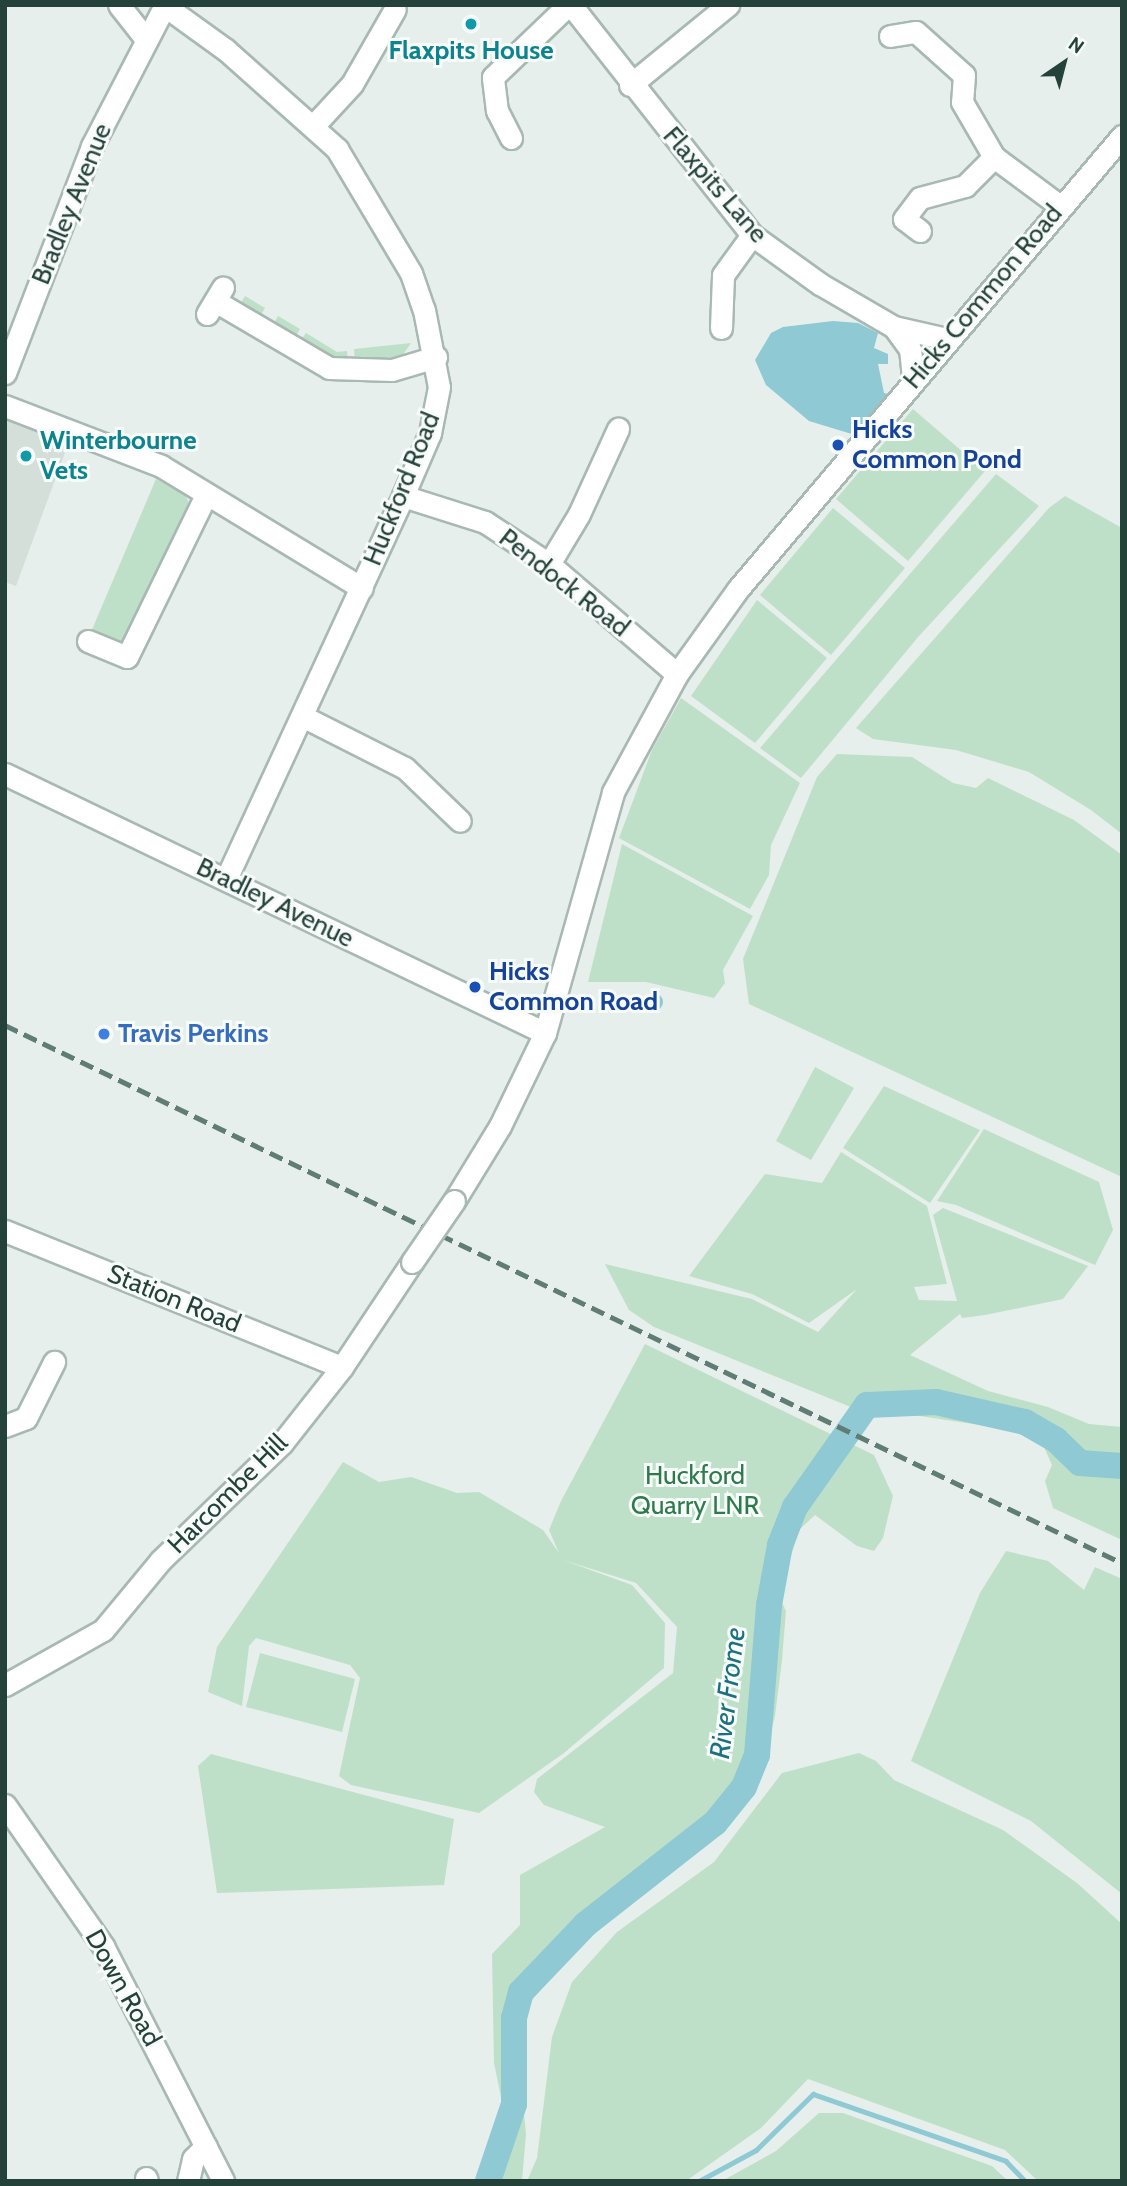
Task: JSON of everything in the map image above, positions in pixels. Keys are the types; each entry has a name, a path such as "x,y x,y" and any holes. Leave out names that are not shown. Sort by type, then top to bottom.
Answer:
{"street":[{"path":"118,5 145,38"},
{"name":"Flaxpits Lane","path":"511,138 497,111 493,77 570,5 630,85 752,235 812,279 894,327 947,339"},
{"path":"630,85 728,5"},
{"name":"Bradley Avenue","path":"8,360 91,149 145,38 165,6"},
{"name":"Huckford Road","path":"165,6 314,124 337,149 411,273 436,357 439,387 430,433 403,496 226,879"},
{"path":"314,124 352,84 386,15"},
{"path":"890,36 916,32 964,75 962,102 995,157 1060,206"},
{"name":"Hicks Common Road","path":"412,1262 454,1201 500,1126 545,1033 613,792 677,674 738,589 913,379 1122,136"},
{"path":"920,231 904,219 920,198 965,186 995,157"},
{"path":"721,328 723,275 752,235"},
{"path":"215,300 329,368 392,370 436,357"},
{"path":"894,327 910,349 913,379"},
{"path":"5,406 161,466 362,587"},
{"path":"549,565 579,514 617,428"},
{"path":"88,640 127,657 206,495"},
{"name":"Pendock Road","path":"403,496 485,522 549,565 677,674"},
{"path":"302,716 405,768 446,815"},
{"name":"Bradley Avenue","path":"5,774 545,1033"},
{"name":"Station Road","path":"5,1231 342,1367"},
{"name":"Harcombe Hill","path":"5,1685 103,1630 160,1560 282,1443 342,1367 412,1262"},
{"path":"5,1426 26,1418 54,1362"},
{"name":"Down Road","path":"5,1805 103,1946 223,2181"},
{"path":"188,2181 193,2159 206,2146"}],"shaded area":[{"path":"11,418 59,436 66,450 16,586 5,582 5,420"}],"green space":[{"path":"245,296 265,308 259,318 239,306"},
{"path":"278,316 300,329 294,340 272,327"},
{"path":"306,333 337,352 347,351 348,363 329,362 299,343"},
{"path":"411,343 402,356 355,362 354,349"},
{"path":"913,409 985,471 908,561 836,499"},
{"path":"996,474 1039,506 919,636 801,778 760,748"},
{"path":"156,479 185,495 190,505 129,639 122,644 91,632"},
{"path":"1065,496 1122,528 1122,834 1091,810 1029,772 956,750 873,739 856,728 1049,508"},
{"path":"833,508 905,568 831,655 760,595"},
{"path":"757,600 827,658 755,743 691,696"},
{"path":"681,698 800,783 771,845 769,875 750,909 619,838 652,750"},
{"path":"837,754 912,757 953,783 976,788 988,778 1074,820 1122,855 1122,1177 749,1004 743,959 817,777"},
{"path":"622,844 753,916 723,970 725,983 714,998 646,982 588,982"},
{"path":"815,1067 854,1088 811,1160 776,1141"},
{"path":"884,1086 980,1130 930,1203 843,1148"},
{"path":"984,1129 1099,1182 1113,1230 1095,1265 956,1205 937,1201"},
{"path":"841,1152 927,1206 947,1284 914,1287 919,1300 957,1301 933,1215 943,1208 1088,1266 1063,1299 985,1315 962,1318 960,1314 910,1355 988,1391 1048,1407 1089,1424 1122,1427 1122,1540 1053,1508 1045,1481 1052,1465 1044,1447 1013,1430 893,1412 873,1416 654,1327 629,1310 605,1264 752,1299 818,1332 857,1289 809,1323 752,1294 689,1276 765,1174 822,1183"},
{"name":"Huckford Quarry LNR","path":"645,1344 874,1455 893,1496 883,1538 874,1551 857,1546 815,1515 800,1529 778,1594 786,1611 782,1660 775,1716 756,1788 733,1819 589,1935 530,2002 518,2052 526,2134 522,2181 484,2181 505,2117 494,2063 492,1954 520,1925 520,1875 605,1827 544,1805 534,1792 537,1779 673,1673 677,1627 636,1583 563,1560 632,1585 665,1623 664,1668 564,1753 479,1813 351,1785 339,1776 360,1678 350,1665 256,1638 249,1646 242,1706 208,1692 217,1647 343,1462 379,1482 411,1477 457,1493 479,1492 543,1530 559,1553 549,1530 561,1501"},
{"path":"1006,1551 1048,1561 1084,1590 1095,1567 1122,1579 1122,1894 1031,1821 911,1761 980,1593"},
{"path":"260,1653 355,1679 342,1732 246,1707"},
{"path":"859,1753 876,1761 894,1780 1003,1830 1077,1883 1122,1924 1122,2181 1038,2181 1005,2150 808,2079 761,2128 686,2181 527,2181 537,2158 552,2037 572,1982 617,1932 714,1862 782,1773"},
{"path":"211,1754 454,1819 444,1885 217,1893 198,1766"},
{"path":"819,2113 843,2113 992,2166 1008,2181 722,2181 776,2151"}],"water":[{"path":"833,321 858,323 878,333 874,348 888,354 888,364 878,364 884,393 891,395 855,435 809,421 766,385 755,360 771,333 783,327"},
{"path":"654,993 660,996 663,1002 660,1008 654,1011 648,1008 645,1002 648,996"}],"waterway":[{"name":"River Frome","path":"488,2181 514,2104 514,2018 521,1992 586,1924 715,1823 744,1787 757,1755 769,1605 780,1545 795,1507 867,1405 936,1402 1025,1422 1056,1440 1080,1463 1122,1466"},
{"path":"699,2181 756,2150 813,2094 1006,2161 1025,2181"}],"railway":[{"path":"5,1025 1122,1563"}],"place":[{"name":"Flaxpits House","path":"471,24"},
{"name":"Hicks Common Pond","path":"838,445"},
{"name":"Winterbourne Vets","path":"26,456"},
{"name":"Hicks Common Road","path":"475,987"},
{"name":"Travis Perkins","path":"104,1034"}]}
